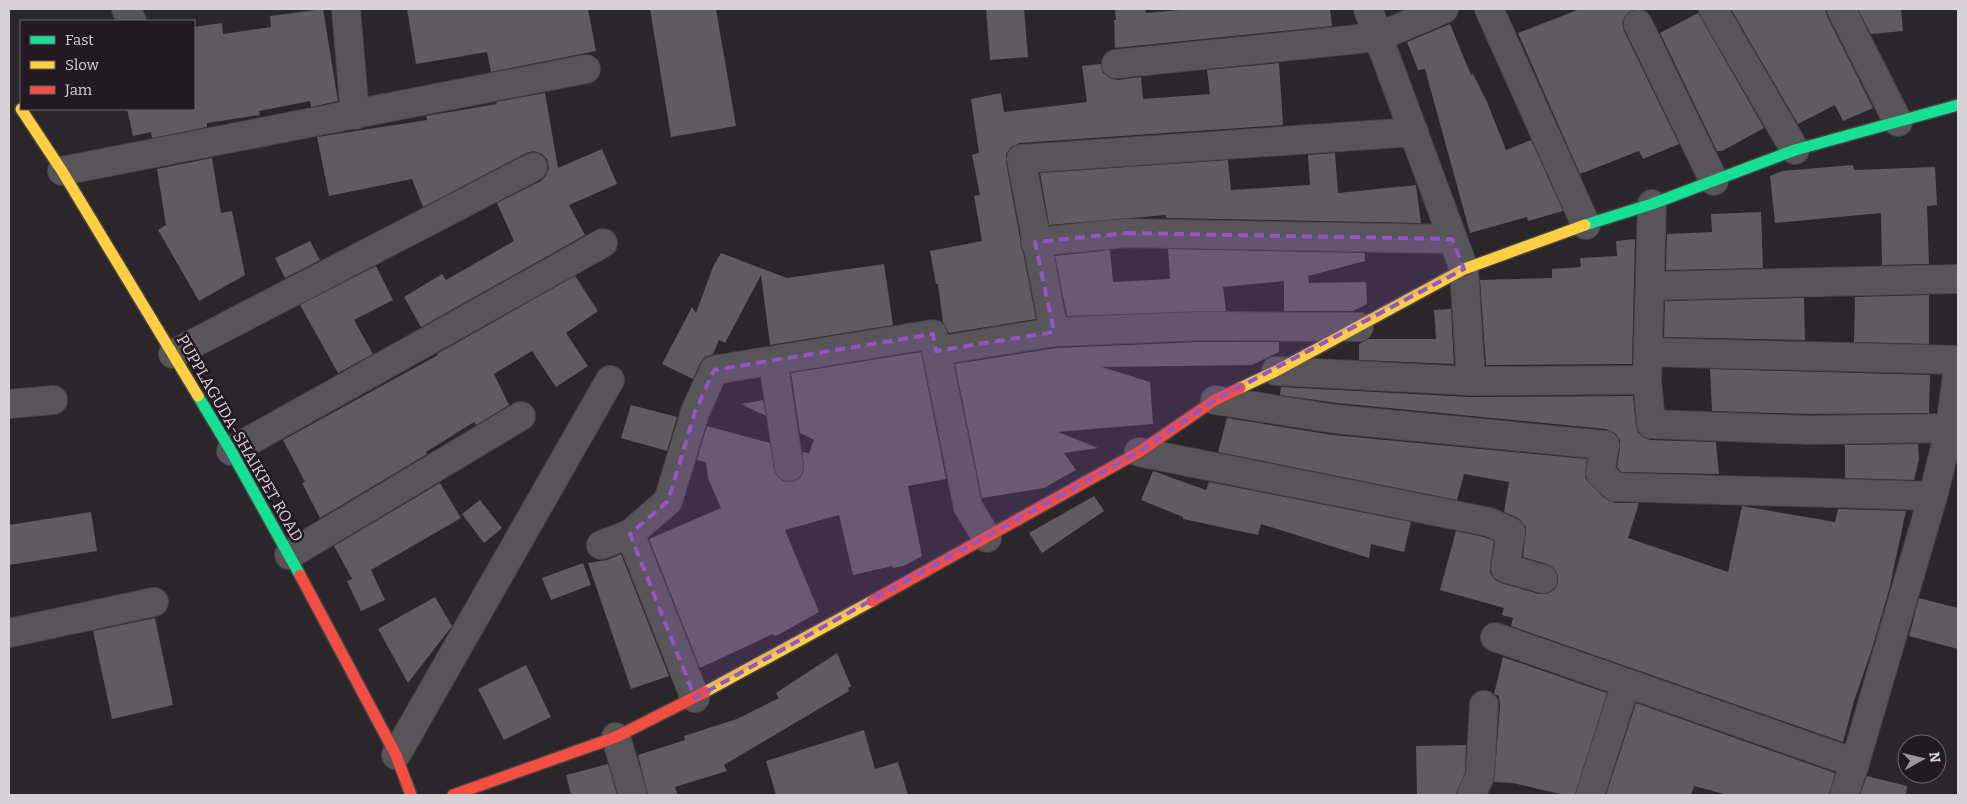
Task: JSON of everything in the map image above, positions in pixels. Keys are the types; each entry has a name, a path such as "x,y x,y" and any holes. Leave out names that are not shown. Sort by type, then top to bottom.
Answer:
{"street":[{"path":"346,9 355,115"},
{"path":"1368,9 1464,269 1471,381"},
{"path":"1116,64 1378,37 1444,9"},
{"path":"1490,9 1586,225"},
{"path":"1713,9 1795,150"},
{"path":"1841,9 1898,122"},
{"path":"1638,24 1714,180"},
{"path":"62,171 586,69"},
{"path":"453,795 616,737 695,698 987,538 1139,452 1215,400 1276,372 1464,269 1586,225 1652,204 1795,150 1958,105"},
{"name":"PUPPLAGUDA-SHAIKPET ROAD","path":"23,110 62,171 231,451 396,755 411,795"},
{"path":"1054,332 1035,242 1021,159 1414,132"},
{"path":"173,354 533,167"},
{"path":"1652,204 1647,380 1651,424 1808,430 1950,428"},
{"path":"1035,242 1126,233 1452,239"},
{"path":"231,451 603,243"},
{"path":"1650,286 1958,279"},
{"path":"936,351 1054,332 1200,326 1359,326"},
{"path":"601,545 630,534 668,501 695,412 714,370 933,334 968,507 987,538"},
{"path":"1648,352 1958,360"},
{"path":"773,361 789,467"},
{"path":"1844,795 1933,496 1950,428 1958,368"},
{"path":"1276,372 1471,381 1647,380"},
{"path":"396,755 610,380"},
{"path":"9,404 53,400"},
{"path":"1215,400 1336,419 1605,445 1600,473 1615,487 1933,496"},
{"path":"289,555 521,416"},
{"path":"1139,452 1489,522 1510,532 1505,568 1543,579"},
{"path":"630,534 695,698"},
{"path":"9,633 154,602"},
{"path":"1495,637 1855,762"},
{"path":"1590,795 1626,683"},
{"path":"1471,795 1480,776 1484,705"},
{"path":"616,737 633,795"}],"highlighted area":[{"path":"1126,233 1452,239 1464,269 1215,400 1139,452 695,698 630,534 668,501 695,412 714,370 933,334 936,351 1054,332 1035,242"}],"building":[{"path":"323,9 338,101 311,107 310,101 259,111 260,115 207,123 207,127 152,138 151,132 133,136 127,110 195,110 195,27 222,23 223,34 271,27 270,16"},
{"path":"407,9 588,9 596,51 491,72 487,52 416,64"},
{"path":"650,9 716,9 736,126 671,137"},
{"path":"986,9 1024,9 1028,57 990,60"},
{"path":"1115,9 1145,9 1146,13 1191,9 1330,9 1332,26 1115,48"},
{"path":"1580,9 1635,9 1625,16 1622,23 1624,31 1679,144 1643,159 1639,151 1580,174 1518,33"},
{"path":"1731,9 1825,9 1873,108 1843,121 1835,105 1798,124"},
{"path":"1858,9 1901,9 1903,31 1871,34"},
{"path":"1698,13 1764,128 1722,151 1717,151 1660,33"},
{"path":"1450,24 1471,75 1473,74 1487,102 1506,150 1531,140 1563,211 1528,221 1527,217 1470,233 1425,69 1418,70 1407,42"},
{"path":"1279,63 1283,125 1020,143 1011,147 1006,154 1006,162 1020,244 1036,319 949,333 943,323 938,284 936,284 930,251 982,241 974,196 980,195 972,155 979,153 971,99 1001,93 1004,112 1087,102 1082,66 1101,64 1103,73 1110,78 1118,80 1141,77 1143,99 1210,94 1207,70"},
{"path":"545,93 558,168 602,149 617,184 569,205 585,235 421,327 404,297 442,274 446,280 514,241 497,203 541,181 546,176 549,168 547,159 542,154 534,151 526,153 423,207 412,179 329,196 317,137 427,120 426,116 497,104 496,102"},
{"path":"1335,153 1338,193 1416,185 1421,223 1166,218 1166,215 1049,225 1040,173 1228,160 1231,190 1310,185 1308,155"},
{"path":"212,158 221,213 232,211 245,275 199,301 158,230 166,225 157,169"},
{"path":"1853,165 1854,170 1935,167 1937,205 1927,206 1929,264 1882,265 1881,213 1775,223 1770,176 1782,171"},
{"path":"1761,212 1763,268 1666,270 1667,234 1712,232 1711,214"},
{"path":"1635,239 1632,364 1486,365 1480,280 1552,278 1552,269 1581,267 1580,258 1617,256 1616,241"},
{"path":"310,241 320,260 285,278 275,258"},
{"path":"1168,249 1365,253 1365,261 1308,276 1309,283 1366,282 1367,304 1353,311 1284,311 1284,281 1223,287 1226,311 1067,316 1055,256 1110,250 1113,282 1170,279"},
{"path":"721,253 787,278 884,264 893,325 770,345 761,275 725,343 719,340 713,354 705,357 700,363 693,379 662,364 692,307 696,313 713,267"},
{"path":"376,266 393,300 354,320 373,354 338,373 300,305"},
{"path":"575,276 598,311 566,333 588,366 556,387 532,351 494,374 509,405 476,425 474,422 426,452 427,454 320,518 302,483 305,482 283,440 438,355"},
{"path":"1929,295 1929,344 1854,342 1855,297"},
{"path":"1804,298 1805,340 1664,337 1665,301"},
{"path":"1451,309 1454,364 1359,360 1359,344 1368,339 1436,339 1434,310"},
{"path":"1200,342 1279,342 1279,352 1252,365 1102,367 1150,382 1153,424 1058,432 1098,448 1064,453 1076,470 1044,488 982,498 955,364 1056,348"},
{"path":"921,352 946,479 908,486 922,556 904,566 893,568 892,566 853,575 839,515 785,530 819,612 778,635 774,636 773,634 700,668 649,539 721,508 708,478 706,462 697,460 707,426 770,443 777,476 783,481 792,482 799,479 803,473 802,452 809,453 814,440 800,433 791,373"},
{"path":"1710,369 1930,375 1929,413 1808,414 1712,411"},
{"path":"1281,387 1470,397 1633,396 1638,433 1650,440 1716,442 1719,474 1621,472 1617,467 1620,440 1615,433 1606,429 1337,403 1280,395"},
{"path":"763,400 766,416 741,404"},
{"path":"631,405 677,417 667,451 621,438"},
{"path":"1227,418 1333,435 1587,459 1585,478 1604,498 1615,503 1639,503 1628,538 1728,572 1742,506 1835,522 1838,509 1906,511 1889,590 1843,742 1511,626 1513,618 1502,615 1504,608 1440,590 1456,531 1494,541 1490,573 1495,580 1539,594 1547,594 1554,590 1558,583 1555,569 1547,564 1523,557 1526,527 1518,518 1504,512 1509,482 1464,474 1457,500 1218,452"},
{"path":"1918,444 1919,459 1914,480 1845,478 1845,445"},
{"path":"1153,471 1206,490 1209,482 1411,522 1404,552 1371,544 1369,558 1261,524 1258,535 1183,519 1183,517 1141,500"},
{"path":"440,483 461,518 371,570 385,600 361,611 347,581 352,579 334,546"},
{"path":"1094,496 1104,511 1042,553 1029,533"},
{"path":"480,500 502,528 484,543 462,514"},
{"path":"91,512 97,551 9,565 9,525"},
{"path":"621,554 669,676 631,689 588,563 607,560"},
{"path":"583,563 591,585 551,600 542,578"},
{"path":"435,597 452,626 408,683 378,629"},
{"path":"1919,598 1958,608 1958,649 1909,636"},
{"path":"155,618 173,705 112,719 93,631"},
{"path":"837,653 851,686 848,688 849,691 724,765 727,771 675,787 678,795 648,795 638,755 685,740 684,736 737,719 779,698 776,693"},
{"path":"1503,657 1607,693 1575,795 1564,795 1513,783 1494,782 1500,706 1499,696 1494,694"},
{"path":"526,665 551,717 504,740 478,689"},
{"path":"1636,703 1835,773 1829,795 1728,795 1694,786 1691,795 1606,795"},
{"path":"864,730 875,769 898,762 908,795 776,795 766,761"},
{"path":"1466,745 1465,772 1456,795 1417,795 1416,746"},
{"path":"608,764 617,795 571,795 566,775"},
{"path":"1867,776 1907,786 1906,795 1860,795"}],"traffic: fast":[{"path":"1585,225 1652,204 1795,150 1958,105"},
{"path":"198,396 300,575"}],"traffic: slow":[{"path":"22,110 62,171 198,396"},
{"path":"1240,388 1276,371 1464,269 1585,225"},
{"path":"705,692 872,601"}],"traffic: jam":[{"path":"872,601 1139,452 1215,400 1240,388"},
{"path":"300,575 396,755 411,795"},
{"path":"453,795 616,737 705,692"}]}
